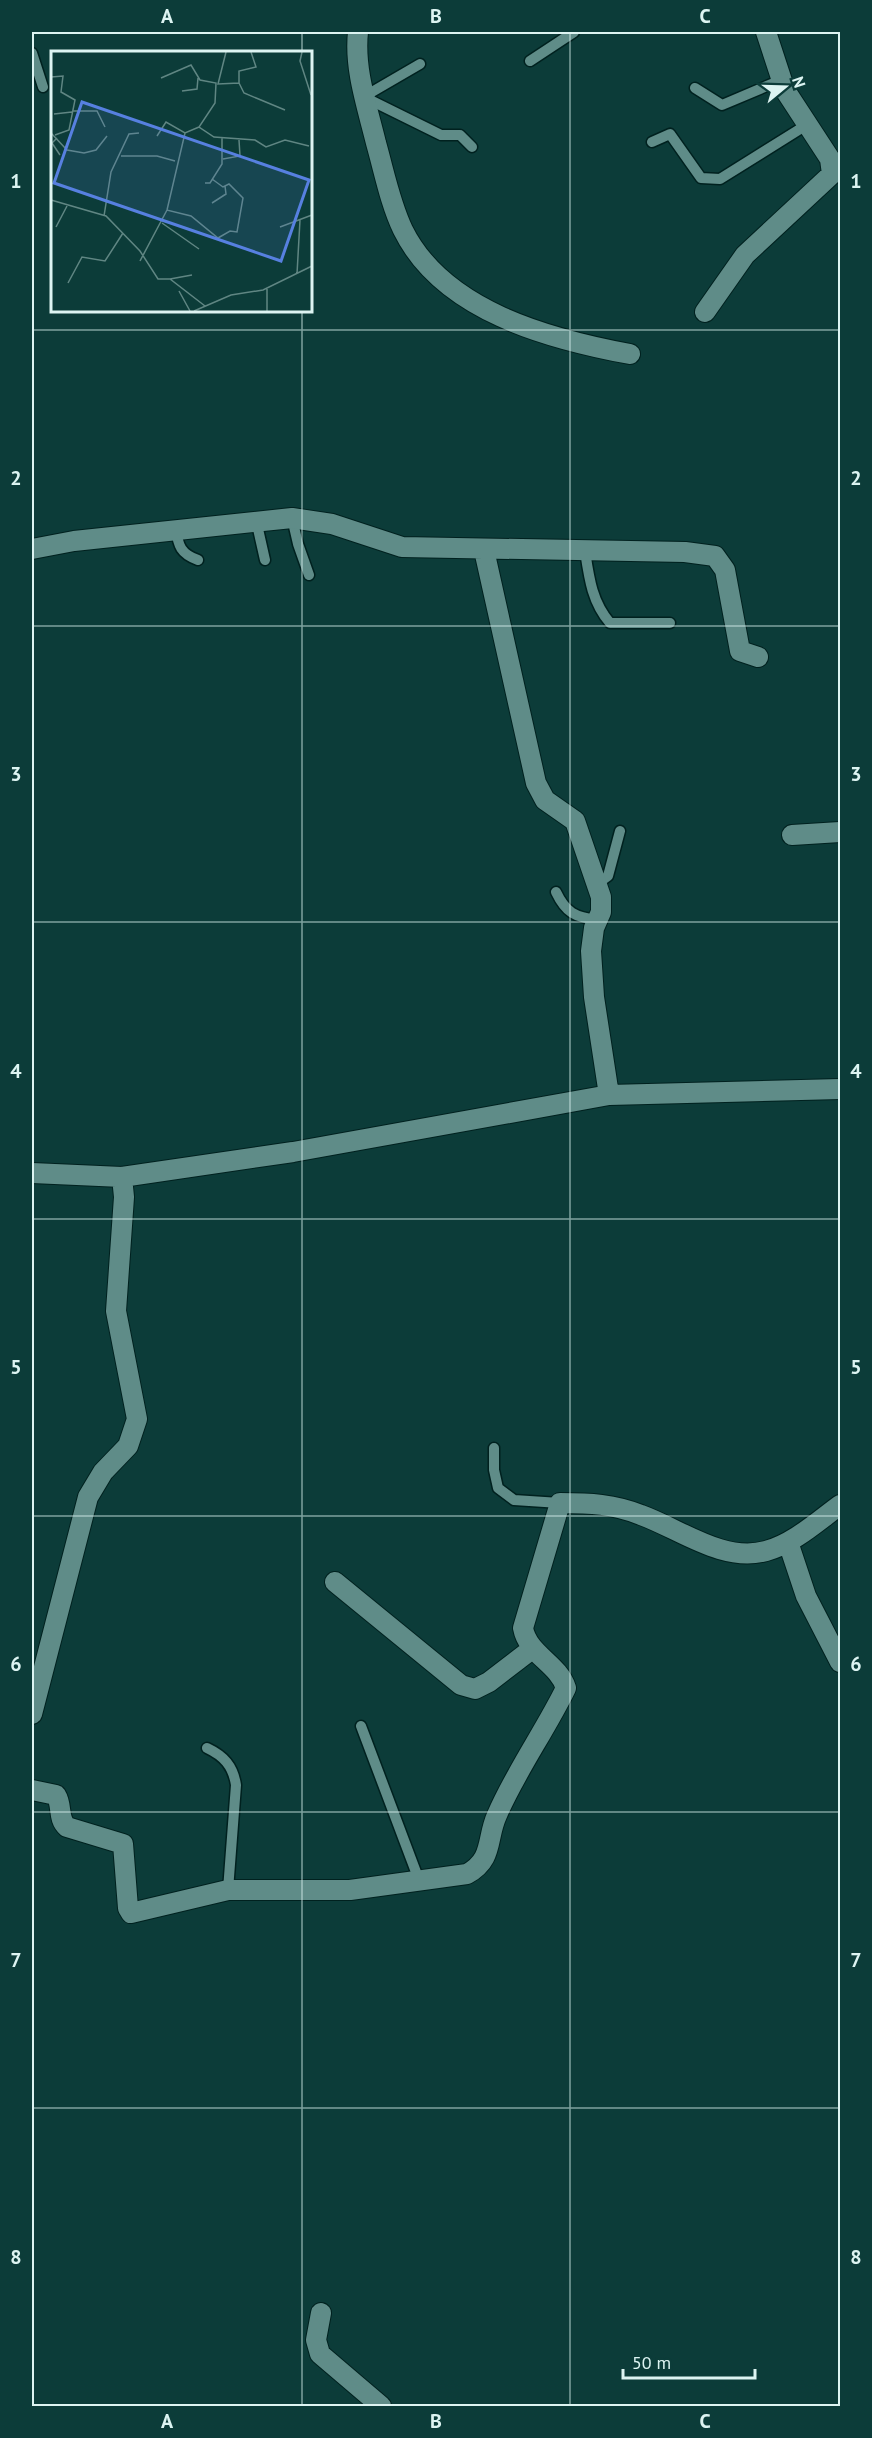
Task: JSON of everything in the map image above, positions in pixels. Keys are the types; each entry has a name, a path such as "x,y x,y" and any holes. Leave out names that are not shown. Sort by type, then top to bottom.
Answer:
{"street":[{"path":"358,32 357,63 389,189 403,230 434,273 506,320 547,336 630,354"},
{"path":"705,312 745,255 836,179 830,159 789,97 781,80 766,32"},
{"path":"32,549 74,541 292,518 332,524 402,548 685,552 715,556 725,570 740,651 758,657"},
{"path":"484,550 536,783 545,800 575,820 601,897 591,951 594,997 609,1095"},
{"path":"792,835 840,831"},
{"path":"32,1173 122,1177 293,1152 609,1095 840,1089"},
{"path":"32,1714 88,1497 103,1472 128,1446 137,1419 116,1311 124,1197 122,1177"},
{"path":"32,1790 56,1795 60,1802 60,1816 67,1827 123,1844 128,1908 131,1913 228,1890 350,1890 467,1874 479,1867 486,1856 496,1816 566,1688 563,1679 531,1649 525,1640 523,1628 560,1503 603,1503 640,1514 734,1554 766,1551 788,1542 840,1505"},
{"path":"788,1542 806,1596 840,1662"},
{"path":"335,1582 461,1685 475,1689 489,1682 531,1649"},
{"path":"321,2313 316,2340 320,2354 381,2406"}],"lane":[{"path":"530,61 574,32"},
{"path":"32,53 43,87"},
{"path":"366,97 420,64"},
{"path":"695,88 722,105 781,80"},
{"path":"366,97 441,135 460,135 472,147"},
{"path":"652,142 670,134 701,178 712,180 720,179 808,124"},
{"path":"292,518 309,575"},
{"path":"256,520 265,560"},
{"path":"176,529 178,545 183,553 198,560"},
{"path":"585,551 592,591 600,611 610,623 670,623"},
{"path":"597,884 608,876 620,831"},
{"path":"555,892 569,913 577,917 597,920"},
{"path":"494,1448 494,1470 498,1488 514,1500 560,1503"},
{"path":"361,1726 419,1880"},
{"path":"207,1748 229,1764 234,1771 237,1785 228,1890"}]}
